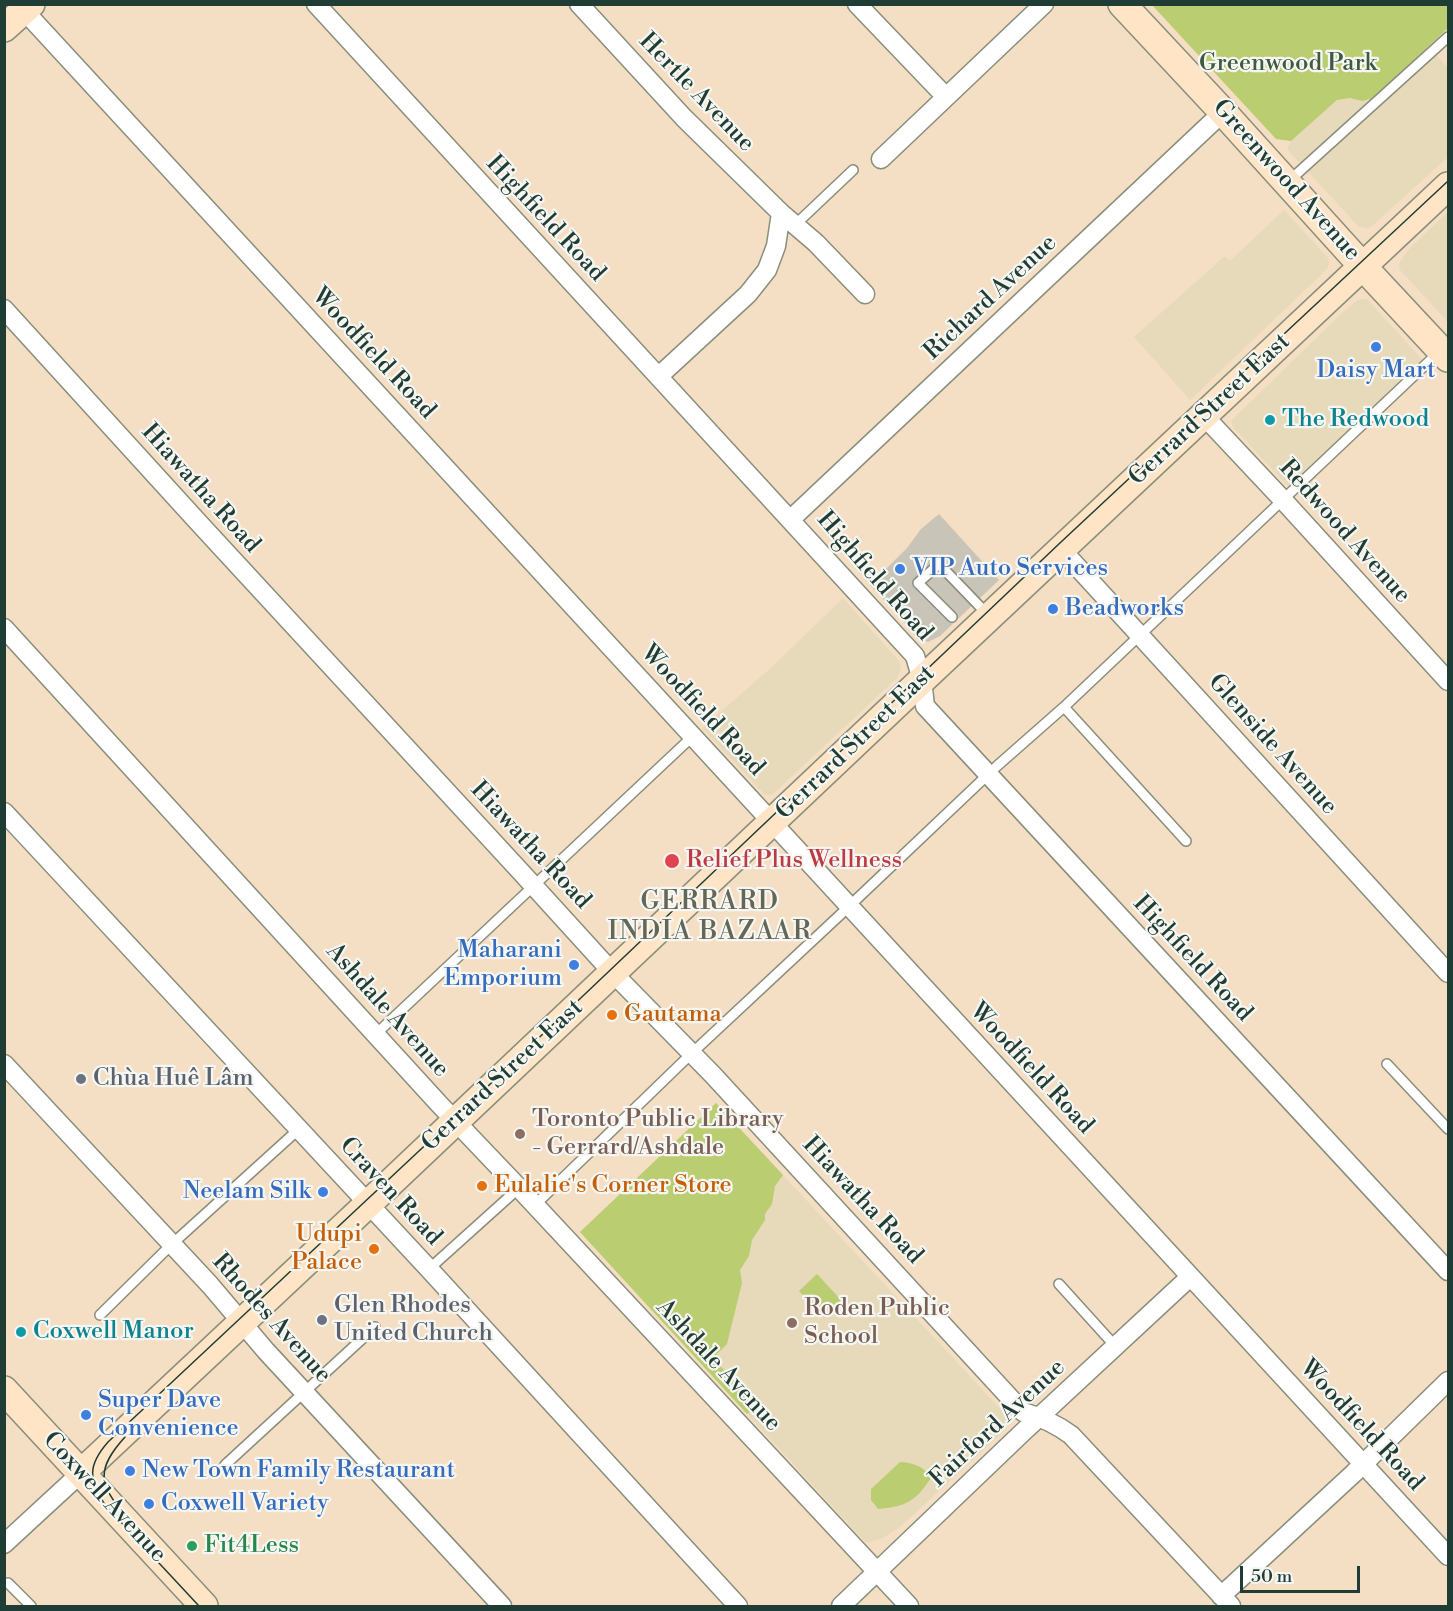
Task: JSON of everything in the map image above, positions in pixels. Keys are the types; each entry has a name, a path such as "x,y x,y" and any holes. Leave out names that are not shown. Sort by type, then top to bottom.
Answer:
{"main road":[{"name":"Greenwood Avenue","path":"1122,4 1363,266 1442,348"},
{"name":"Gerrard Street East","path":"81,1473 989,616 1449,186"},
{"name":"Coxwell Avenue","path":"4,1390 204,1606"}],"street":[{"name":"Highfield Road","path":"316,4 915,656 922,680 925,706 1449,1272"},
{"name":"Hertle Avenue","path":"579,4 684,118 781,213 816,243 865,294"},
{"path":"857,4 946,97"},
{"path":"881,159 1044,4"},
{"name":"Woodfield Road","path":"19,12 693,736 1449,1557"},
{"name":"Richard Avenue","path":"791,519 1223,112"},
{"path":"659,376 748,294 767,270 776,246 781,213"},
{"name":"Hiawatha Road","path":"4,309 205,531 612,972 692,1054 1023,1412 1040,1416 1071,1435 1226,1601"},
{"name":"Redwood Avenue","path":"1203,416 1449,681"},
{"name":"Glenside Avenue","path":"1061,549 1449,973"},
{"name":"Ashdale Avenue","path":"4,628 456,1121 909,1606"},
{"name":"Craven Road","path":"4,812 429,1269 738,1606"},
{"name":"Rhodes Avenue","path":"4,1064 216,1292 304,1392 502,1606"},
{"name":"Fairford Avenue","path":"841,1606 1190,1277"},
{"path":"1226,1601 1363,1463 1449,1381"},
{"path":"4,1544 81,1473"}],"lane":[{"path":"1288,182 1449,37"},
{"path":"795,225 853,170"},
{"path":"535,1204 1442,348"},
{"path":"952,617 918,584 939,564 989,616"},
{"path":"1064,707 1186,841"},
{"path":"376,1034 693,736"},
{"path":"1387,1064 1449,1129"},
{"path":"100,1315 171,1245 299,1129"},
{"path":"429,1269 519,1188"},
{"path":"1059,1284 1116,1347"},
{"path":"225,1465 375,1327"},
{"path":"8,1583 31,1606"}],"shaded area":[{"path":"1429,47 1448,68 1448,157 1371,227 1358,226 1287,149 1291,141 1337,100 1350,98 1362,101 1374,98"},
{"path":"1284,210 1328,258 1327,269 1190,400 1134,337 1225,256 1230,261"},
{"path":"1448,212 1448,322 1399,267 1408,250"},
{"path":"1367,299 1429,367 1295,494 1233,427 1231,421 1340,315 1356,301"},
{"path":"939,514 999,580 940,636 928,642 919,638 870,585 907,548 921,529"},
{"path":"843,598 899,661 900,672 897,678 774,793 765,795 702,728 771,668"},
{"name":"Roden Public School","path":"716,1103 1005,1414 1008,1420 1004,1431 901,1526 883,1538 865,1542 580,1232"}],"green space":[{"name":"Greenwood Park","path":"1152,5 1448,5 1448,28 1374,98 1362,101 1350,98 1337,100 1291,141 1276,139"},
{"path":"716,1103 783,1175 775,1186 772,1204 752,1240 749,1256 740,1270 742,1283 727,1344 713,1358 757,1406 747,1414 580,1232"},
{"path":"817,1274 841,1300 823,1317 799,1291"},
{"path":"900,1462 918,1466 931,1478 909,1501 896,1507 878,1509 871,1500 871,1489"}],"tram line":[{"path":"199,1606 105,1505 100,1496 93,1480 94,1466 96,1458 108,1442 466,1107 1061,542 1448,181"},
{"path":"125,1437 109,1458 104,1476 110,1495 126,1516"}],"place":[{"name":"Daisy Mart","path":"1376,347"},
{"name":"The Redwood","path":"1270,420"},
{"name":"VIP Auto Services","path":"900,569"},
{"name":"Beadworks","path":"1053,609"},
{"name":"Relief Plus Wellness","path":"672,861"},
{"name":"Maharani Emporium","path":"574,965"},
{"name":"Gautama","path":"612,1015"},
{"name":"Chùa Huê Lâm","path":"81,1079"},
{"name":"Toronto Public Library - Gerrard/Ashdale","path":"520,1134"},
{"name":"Eulalie's Corner Store","path":"482,1186"},
{"name":"Neelam Silk","path":"323,1192"},
{"name":"Udupi Palace","path":"374,1249"},
{"name":"Glen Rhodes United Church","path":"322,1320"},
{"name":"Roden Public School","path":"792,1323"},
{"name":"Coxwell Manor","path":"21,1332"},
{"name":"Super Dave Convenience","path":"86,1415"},
{"name":"New Town Family Restaurant","path":"130,1471"},
{"name":"Coxwell Variety","path":"149,1504"},
{"name":"Fit4Less","path":"192,1546"}],"district":[{"name":"GERRARD INDIA BAZAAR","path":"710,918"}]}
